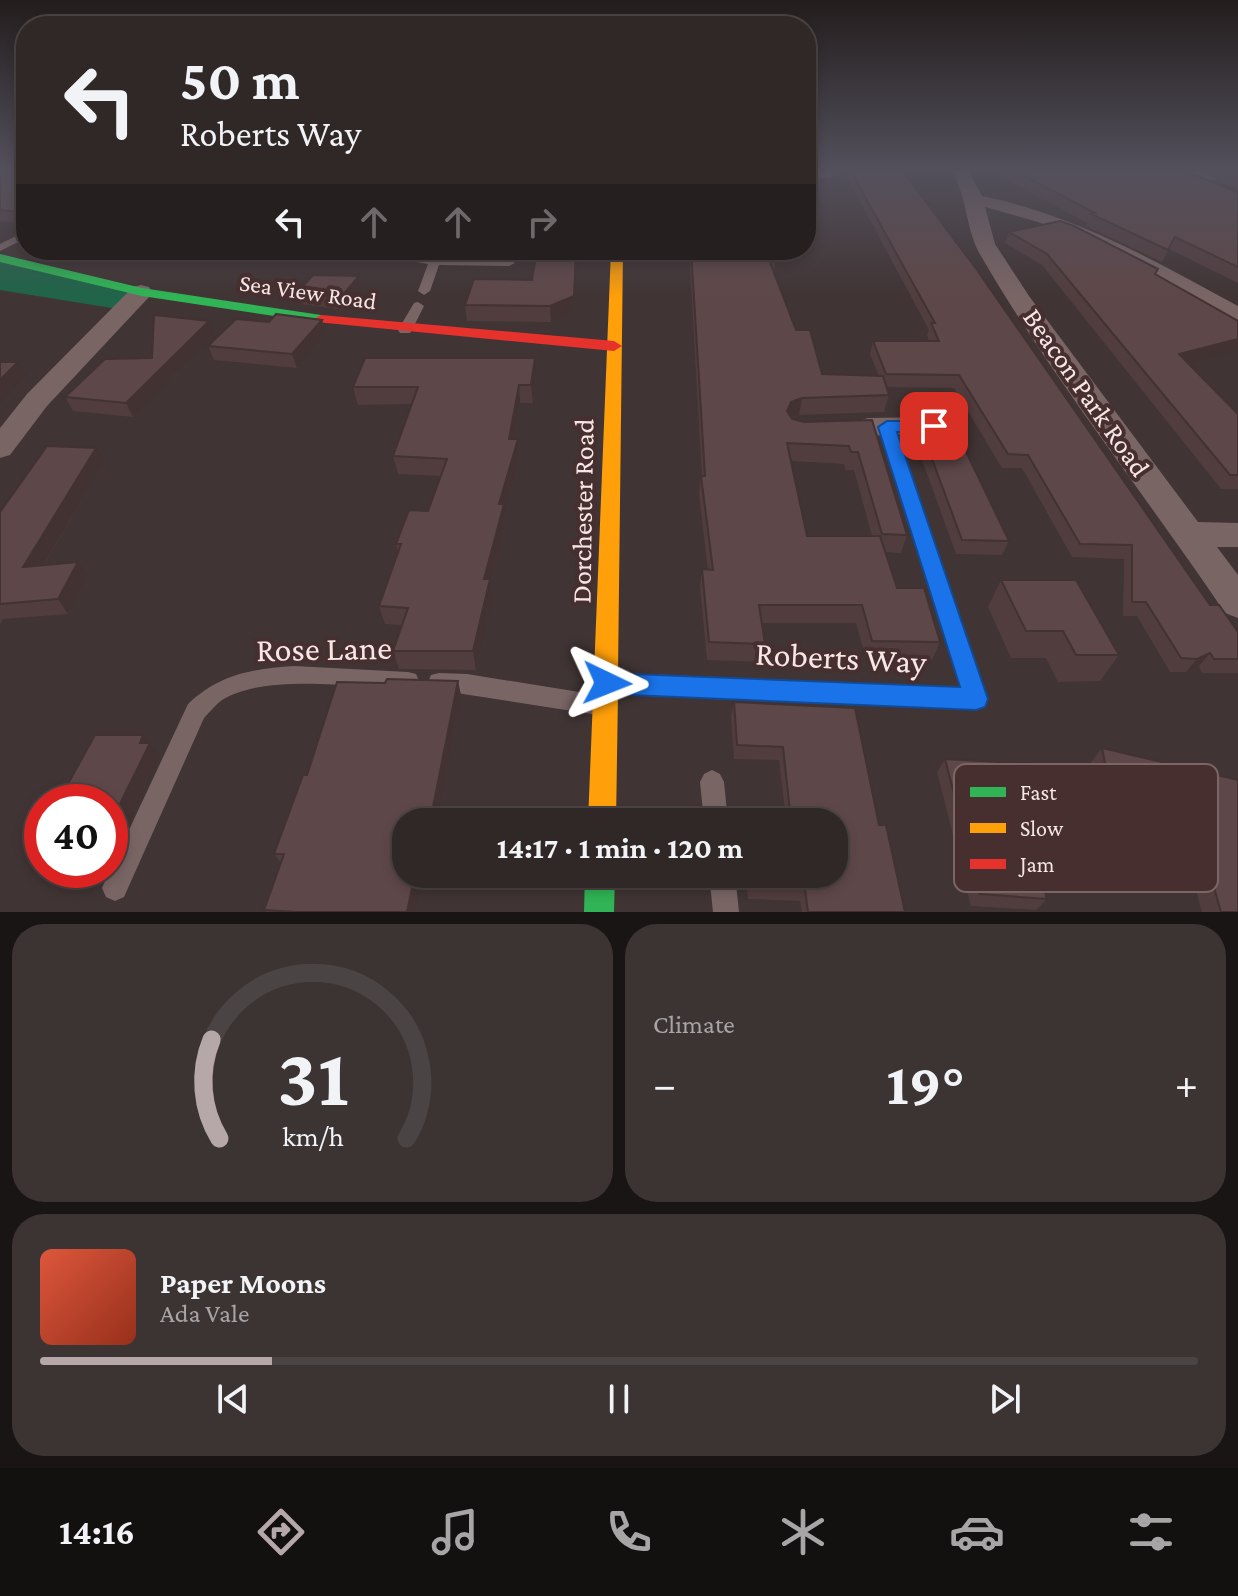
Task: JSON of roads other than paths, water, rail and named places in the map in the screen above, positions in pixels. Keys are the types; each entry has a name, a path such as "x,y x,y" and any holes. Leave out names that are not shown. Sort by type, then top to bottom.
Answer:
{"street":[{"name":"Beacon Park Road","path":"979,213 988,250 1110,428 1238,603"},
{"path":"1029,213 1049,219 1142,264 1238,316"},
{"name":"Sea View Road","path":"0,258 36,264 141,292 405,330 614,346"},
{"name":"Dorchester Road","path":"603,808 617,260"},
{"path":"0,448 37,400 141,292"},
{"path":"844,427 934,426"},
{"name":"Roberts Way","path":"607,695 976,699 887,427"},
{"path":"1190,534 1238,535"},
{"path":"599,912 600,888"}],"lane":[{"path":"423,260 509,263"},
{"path":"424,291 435,262"},
{"path":"405,330 418,306"},
{"name":"Rose Lane","path":"128,860 196,711 203,701 224,688 255,677 467,683 607,695"},
{"path":"712,782 715,808"},
{"path":"723,888 726,912"}]}
